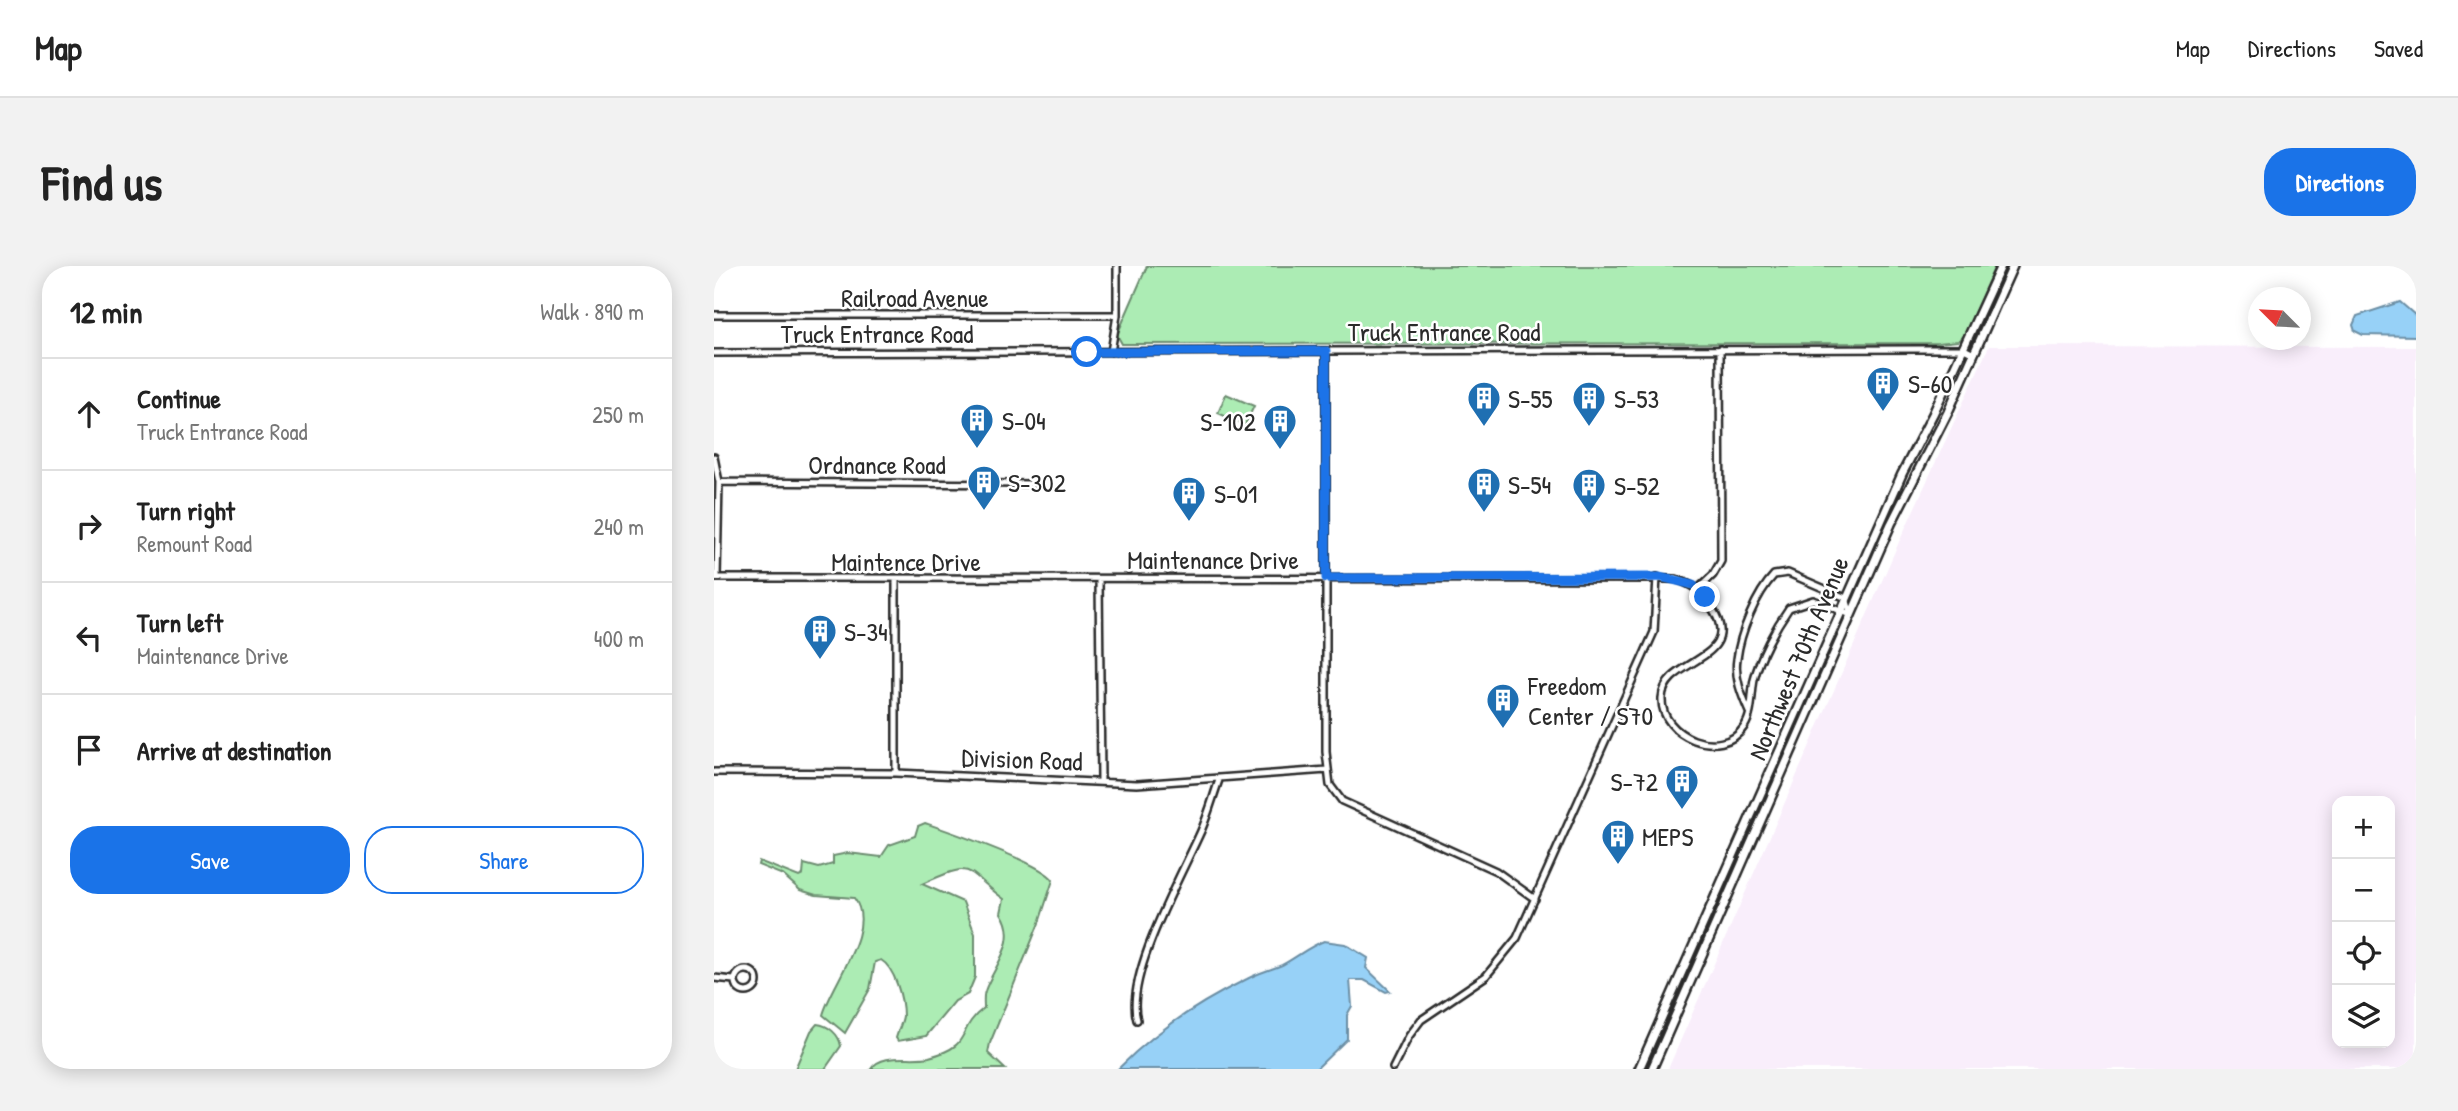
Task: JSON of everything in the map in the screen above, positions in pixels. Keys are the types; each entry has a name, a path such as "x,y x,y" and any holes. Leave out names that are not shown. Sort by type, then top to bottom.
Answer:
{"main road":[{"name":"Northwest 70th Avenue","path":"1639,1069 1846,598 2001,266"},
{"name":"Northwest 70th Avenue","path":"1652,1069 1851,615 2013,266"}],"street":[{"path":"1111,352 1117,316 1117,266"},
{"name":"Railroad Avenue","path":"714,315 1117,316"},
{"path":"1720,349 1720,561 1713,575 1698,589 1716,613 1718,638 1703,659 1669,679 1662,698 1663,707 1679,732 1700,742 1727,742 1746,725 1757,672 1789,608 1813,600 1851,615"},
{"path":"1964,349 1974,354"},
{"name":"Truck Entrance Road","path":"714,353 1964,349"},
{"path":"1326,351 1330,785 1342,801 1496,871 1535,900"},
{"path":"714,457 719,482 715,579"},
{"name":"Ordnance Road","path":"719,482 1035,484"},
{"path":"1749,713 1740,689 1737,659 1749,622 1774,575 1788,573 1846,598 1851,615"},
{"path":"1393,1068 1409,1035 1421,1020 1479,982 1510,948 1535,900 1654,632 1657,577"},
{"name":"Maintenance Drive","path":"1099,579 1657,577 1676,579 1698,589"},
{"name":"Maintence Drive","path":"715,579 1099,579"},
{"path":"1099,579 1101,780"},
{"path":"896,580 896,773"},
{"name":"Division Road","path":"714,772 896,773 1101,780 1137,784 1328,770"},
{"path":"1137,1020 1134,998 1148,951 1202,827 1219,780"},
{"path":"749,971 757,978 758,984 754,989 744,992 736,986 734,980 739,973 749,971"},
{"path":"714,978 734,980"}],"shaded area":[{"path":"1989,346 2248,347 2248,350 2311,350 2311,347 2416,347 2416,1069 1668,1069 1899,542"}],"green space":[{"path":"1147,266 1995,266 1964,336 1958,341 1938,343 1122,344 1117,335"},
{"path":"1226,394 1254,406 1245,425 1218,413"},
{"path":"925,823 1032,865 1053,880 1039,923 990,1043 988,1053 1005,1069 871,1069 889,1059 929,1057 953,1048 975,1016 984,1008 985,991 1004,953 1008,933 1001,913 1004,899 974,874 961,870 922,884 963,902 975,934 975,977 968,994 955,1001 926,1036 898,1041 896,1038 903,1016 902,1001 894,977 881,960 875,962 870,989 845,1033 823,1015 857,940 860,911 854,898 816,895 800,890 783,875 758,865 759,861 799,877 803,875 804,864 819,868 833,864 833,856 848,853 881,857 889,845 915,836 918,826"},
{"path":"817,1024 832,1031 841,1046 825,1069 795,1069 811,1031"}],"water":[{"path":"2400,302 2416,316 2416,336 2363,335 2355,331 2353,325 2357,316"},
{"path":"1324,941 1345,944 1368,958 1366,968 1390,991 1386,992 1364,980 1350,980 1352,1006 1347,1015 1347,1039 1316,1069 1118,1069 1162,1030 1195,1008"}],"place":[{"name":"S-60","path":"1883,413"},
{"name":"S-55","path":"1484,428"},
{"name":"S-53","path":"1589,428"},
{"name":"S-04","path":"977,450"},
{"name":"S-102","path":"1280,451"},
{"name":"S-302","path":"984,512"},
{"name":"S-54","path":"1484,514"},
{"name":"S-52","path":"1589,515"},
{"name":"S-01","path":"1189,523"},
{"name":"S-34","path":"820,661"},
{"name":"Freedom Center / S70","path":"1503,730"},
{"name":"S-72","path":"1682,811"},
{"name":"MEPS","path":"1618,866"}],"route":[{"path":"1087,352 1326,351 1326,578 1660,577 1693,585 1705,597"}]}
